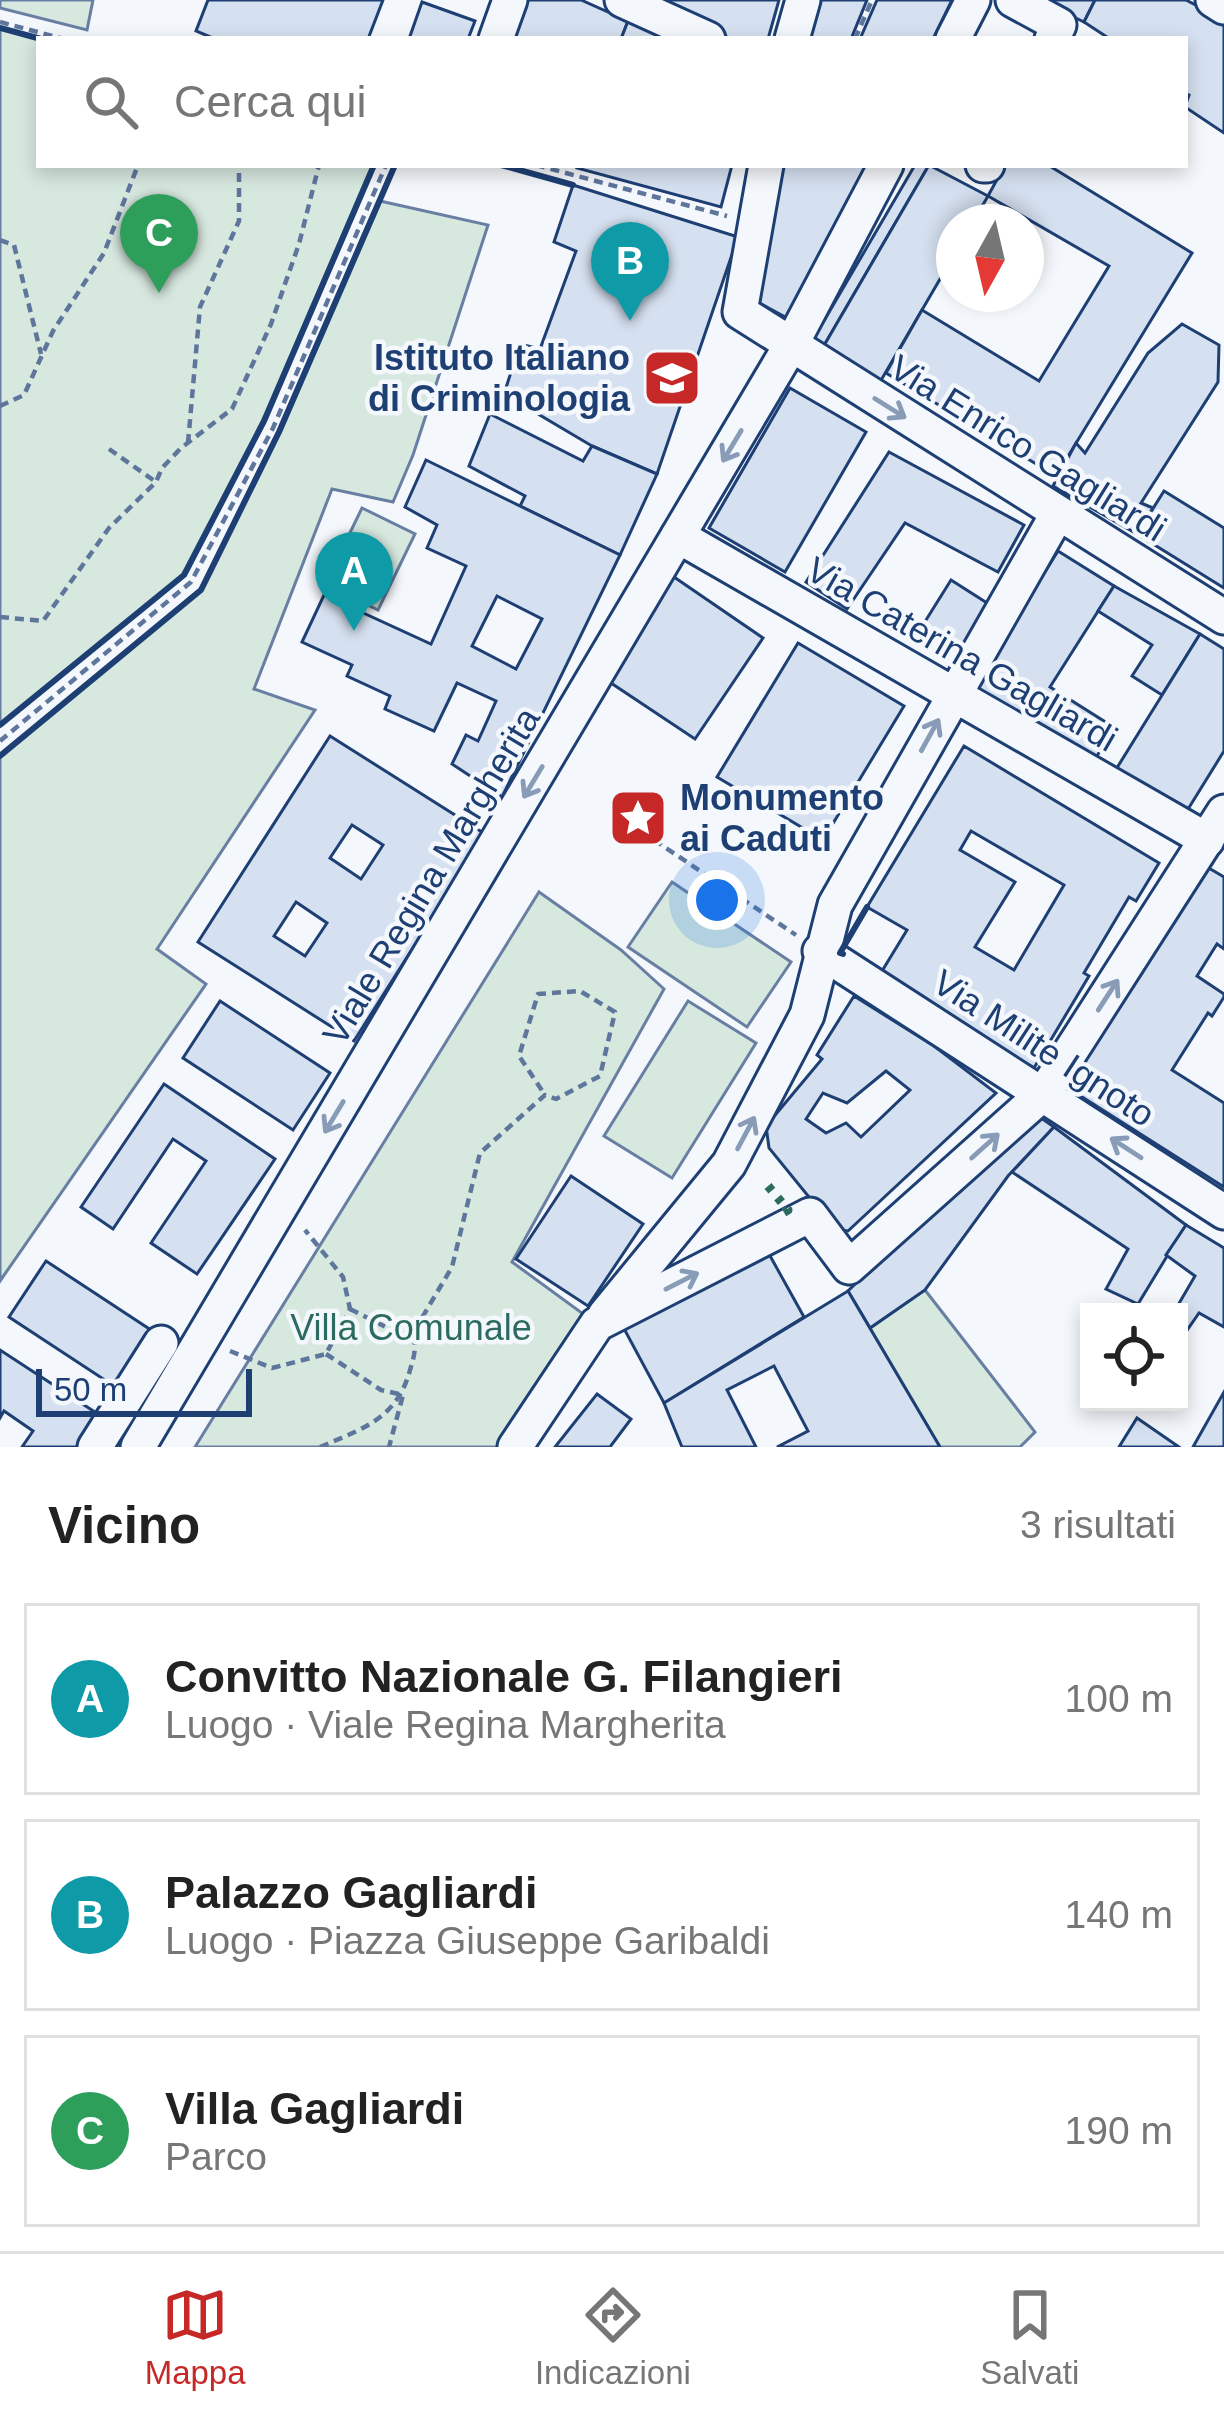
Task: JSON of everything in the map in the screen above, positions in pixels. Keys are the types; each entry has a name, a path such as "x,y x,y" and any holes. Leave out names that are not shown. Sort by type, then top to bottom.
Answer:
{"street":[{"path":"497,36 510,0"},
{"path":"622,0 701,36"},
{"path":"793,36 803,0"},
{"path":"954,36 973,0"},
{"path":"1013,0 1059,26 1054,36"},
{"path":"1214,0 1224,7"},
{"path":"756,224 765,168"},
{"name":"Viale Regina Margherita","path":"138,1447 791,345 884,168"},
{"name":"Via Enrico Gagliardi","path":"756,224 740,312 1224,616"},
{"path":"515,1447 597,1324 729,1164 807,1015 835,904 1058,513"},
{"name":"Via Caterina Gagliardi","path":"678,536 1213,843"},
{"path":"597,1324 810,1215 849,1267 1044,1093 1213,843"},
{"name":"Via Milite Ignoto","path":"820,951 1224,1212"},
{"path":"94,1447 161,1343"}],"path":[{"path":"856,36 872,0"},
{"path":"0,22 53,36"},
{"path":"0,406 24,395 53,331 104,253 137,168"},
{"path":"188,442 200,307 239,220 239,168"},
{"path":"0,616 43,621 109,528 156,482 162,468 232,409 272,324 318,168"},
{"path":"0,741 191,582 273,428 385,168"},
{"path":"547,168 756,224"},
{"path":"0,240 14,245 41,357"},
{"path":"109,449 156,482"},
{"path":"653,840 820,951"},
{"path":"580,991 615,1012 600,1076 556,1099 545,1095 519,1055 538,994 580,991"},
{"path":"388,1447 417,1346 413,1333 452,1267 480,1153 545,1095"},
{"path":"224,1349 272,1368 326,1354 350,1309 343,1277 301,1225"},
{"path":"350,1309 392,1330 413,1333"},
{"path":"326,1354 381,1390 404,1396"},
{"path":"320,1447 371,1426 404,1396"}],"green space":[{"path":"0,0 93,0 87,30 0,8"},
{"path":"0,28 36,38 36,168 373,168 264,421 184,575 0,725"},
{"path":"380,201 488,225 413,455 393,502 332,489 254,689 315,710 157,949 206,984 0,1281 0,756 201,589 279,432"},
{"path":"362,508 415,534 378,610 325,584"},
{"path":"672,882 791,962 747,1027 628,947"},
{"name":"Villa Comunale","path":"539,892 621,950 664,989 512,1262 597,1324 515,1447 195,1447"},
{"path":"688,1001 756,1043 672,1178 604,1136"},
{"path":"925,1290 1035,1432 1020,1447 940,1447 870,1328"}],"building":[{"path":"208,0 383,0 369,36 208,36 196,31"},
{"path":"522,0 581,0 628,21 622,36 507,36"},
{"path":"639,0 779,0 769,36 724,36"},
{"path":"812,0 867,0 852,36 803,36"},
{"path":"877,0 952,0 934,36 861,36"},
{"path":"1039,0 1095,0 1084,22"},
{"path":"1095,0 1186,0 1224,20 1224,133 1188,109 1188,36 1105,36 1084,22"},
{"path":"422,2 475,21 469,36 410,36"},
{"path":"628,21 664,36 622,36"},
{"path":"577,168 731,168 721,207"},
{"path":"777,168 876,168 800,325 752,299"},
{"path":"913,168 927,168 822,349 811,343"},
{"path":"927,168 935,168 988,196 983,204 936,204 936,286 880,382 822,349"},
{"path":"1003,168 1053,168 1192,253 1056,476 886,373 922,310 1039,381 1109,266 1044,228 1044,204 1002,204 988,196"},
{"path":"573,185 738,237 657,474 592,446 504,394 520,344 540,349 576,251 554,242"},
{"path":"1182,324 1219,345 1218,382 1141,503 1153,508 1137,534 1053,486 1076,443 1085,453 1148,353"},
{"path":"790,388 866,432 785,572 709,528"},
{"path":"490,414 583,461 592,446 657,474 620,555 520,506 525,496 469,466"},
{"path":"889,452 1024,525 998,572 905,523 847,609 806,582"},
{"path":"426,460 620,555 502,797 452,764 466,735 478,741 496,701 457,683 434,731 385,709 390,696 347,676 352,665 302,642 324,595 431,644 466,566 427,548 437,525 405,507","holes":["497,596 542,619 516,669 472,646"]},
{"path":"1164,491 1224,528 1224,588 1137,534"},
{"path":"1058,551 1114,586 1050,687 1115,728 1093,762 973,686"},
{"path":"674,577 763,638 695,739 605,679"},
{"path":"951,580 998,610 967,658 921,628"},
{"path":"1114,586 1200,634 1162,695 1132,676 1152,645 1098,611"},
{"path":"1200,634 1224,649 1224,751 1185,814 1115,771"},
{"path":"798,643 904,706 823,840 717,777"},
{"path":"330,736 485,834 354,1041 198,942","holes":["352,825 383,845 361,879 330,858","296,902 327,923 305,956 274,936"]},
{"path":"964,746 1159,863 1136,901 1129,897 1034,1068 879,976 907,930 867,907","holes":["971,831 1064,885 1014,970 975,947 1015,882 960,850"]},
{"path":"1207,867 1224,877 1224,949 1217,944 1197,976 1224,997 1212,1016 1208,1013 1172,1070 1224,1103 1224,1187 1068,1088"},
{"path":"854,996 934,1046 996,1093 848,1231 835,1229 769,1148 766,1126 822,1059 817,1055","holes":["886,1071 910,1090 861,1137 846,1123 826,1133 806,1119 823,1093 847,1103"]},
{"path":"220,1001 330,1073 293,1130 183,1058"},
{"path":"164,1084 275,1159 197,1274 151,1243 206,1161 173,1139 113,1229 81,1207"},
{"path":"1031,1111 1054,1127 1008,1176 925,1290 870,1328 848,1291"},
{"path":"1054,1127 1186,1225 1139,1303 1106,1289 1128,1249 1012,1172"},
{"path":"571,1176 643,1224 588,1306 516,1259"},
{"path":"1186,1225 1224,1248 1224,1327 1199,1313 1188,1329 1188,1303 1179,1303 1195,1276 1166,1255"},
{"path":"769,1254 804,1317 664,1403 622,1325"},
{"path":"46,1261 157,1334 120,1390 9,1317"},
{"path":"848,1291 940,1447 777,1447 808,1431 774,1366 727,1390 756,1447 682,1447 664,1403"},
{"path":"0,1350 104,1418 85,1447 22,1447 33,1431 4,1411 0,1418"},
{"path":"1224,1392 1224,1447 1193,1447"},
{"path":"597,1394 631,1419 610,1447 555,1447"},
{"path":"1137,1418 1179,1447 1119,1447"}],"hedge":[{"path":"768,1186 788,1210 783,1213"}],"wall":[{"path":"0,28 36,38"},
{"path":"0,725 184,575 264,421 373,168"},
{"path":"0,756 201,590 279,432 394,168"},
{"path":"512,168 573,185"},
{"path":"843,954 867,907"}],"place":[{"name":"Villa Gagliardi","path":"159,293"},
{"name":"Palazzo Gagliardi","path":"630,321"},
{"name":"Istituto Italiano di Criminologia","path":"672,378"},
{"name":"Convitto Nazionale G. Filangieri","path":"354,631"},
{"name":"Monumento ai Caduti","path":"638,818"}]}
